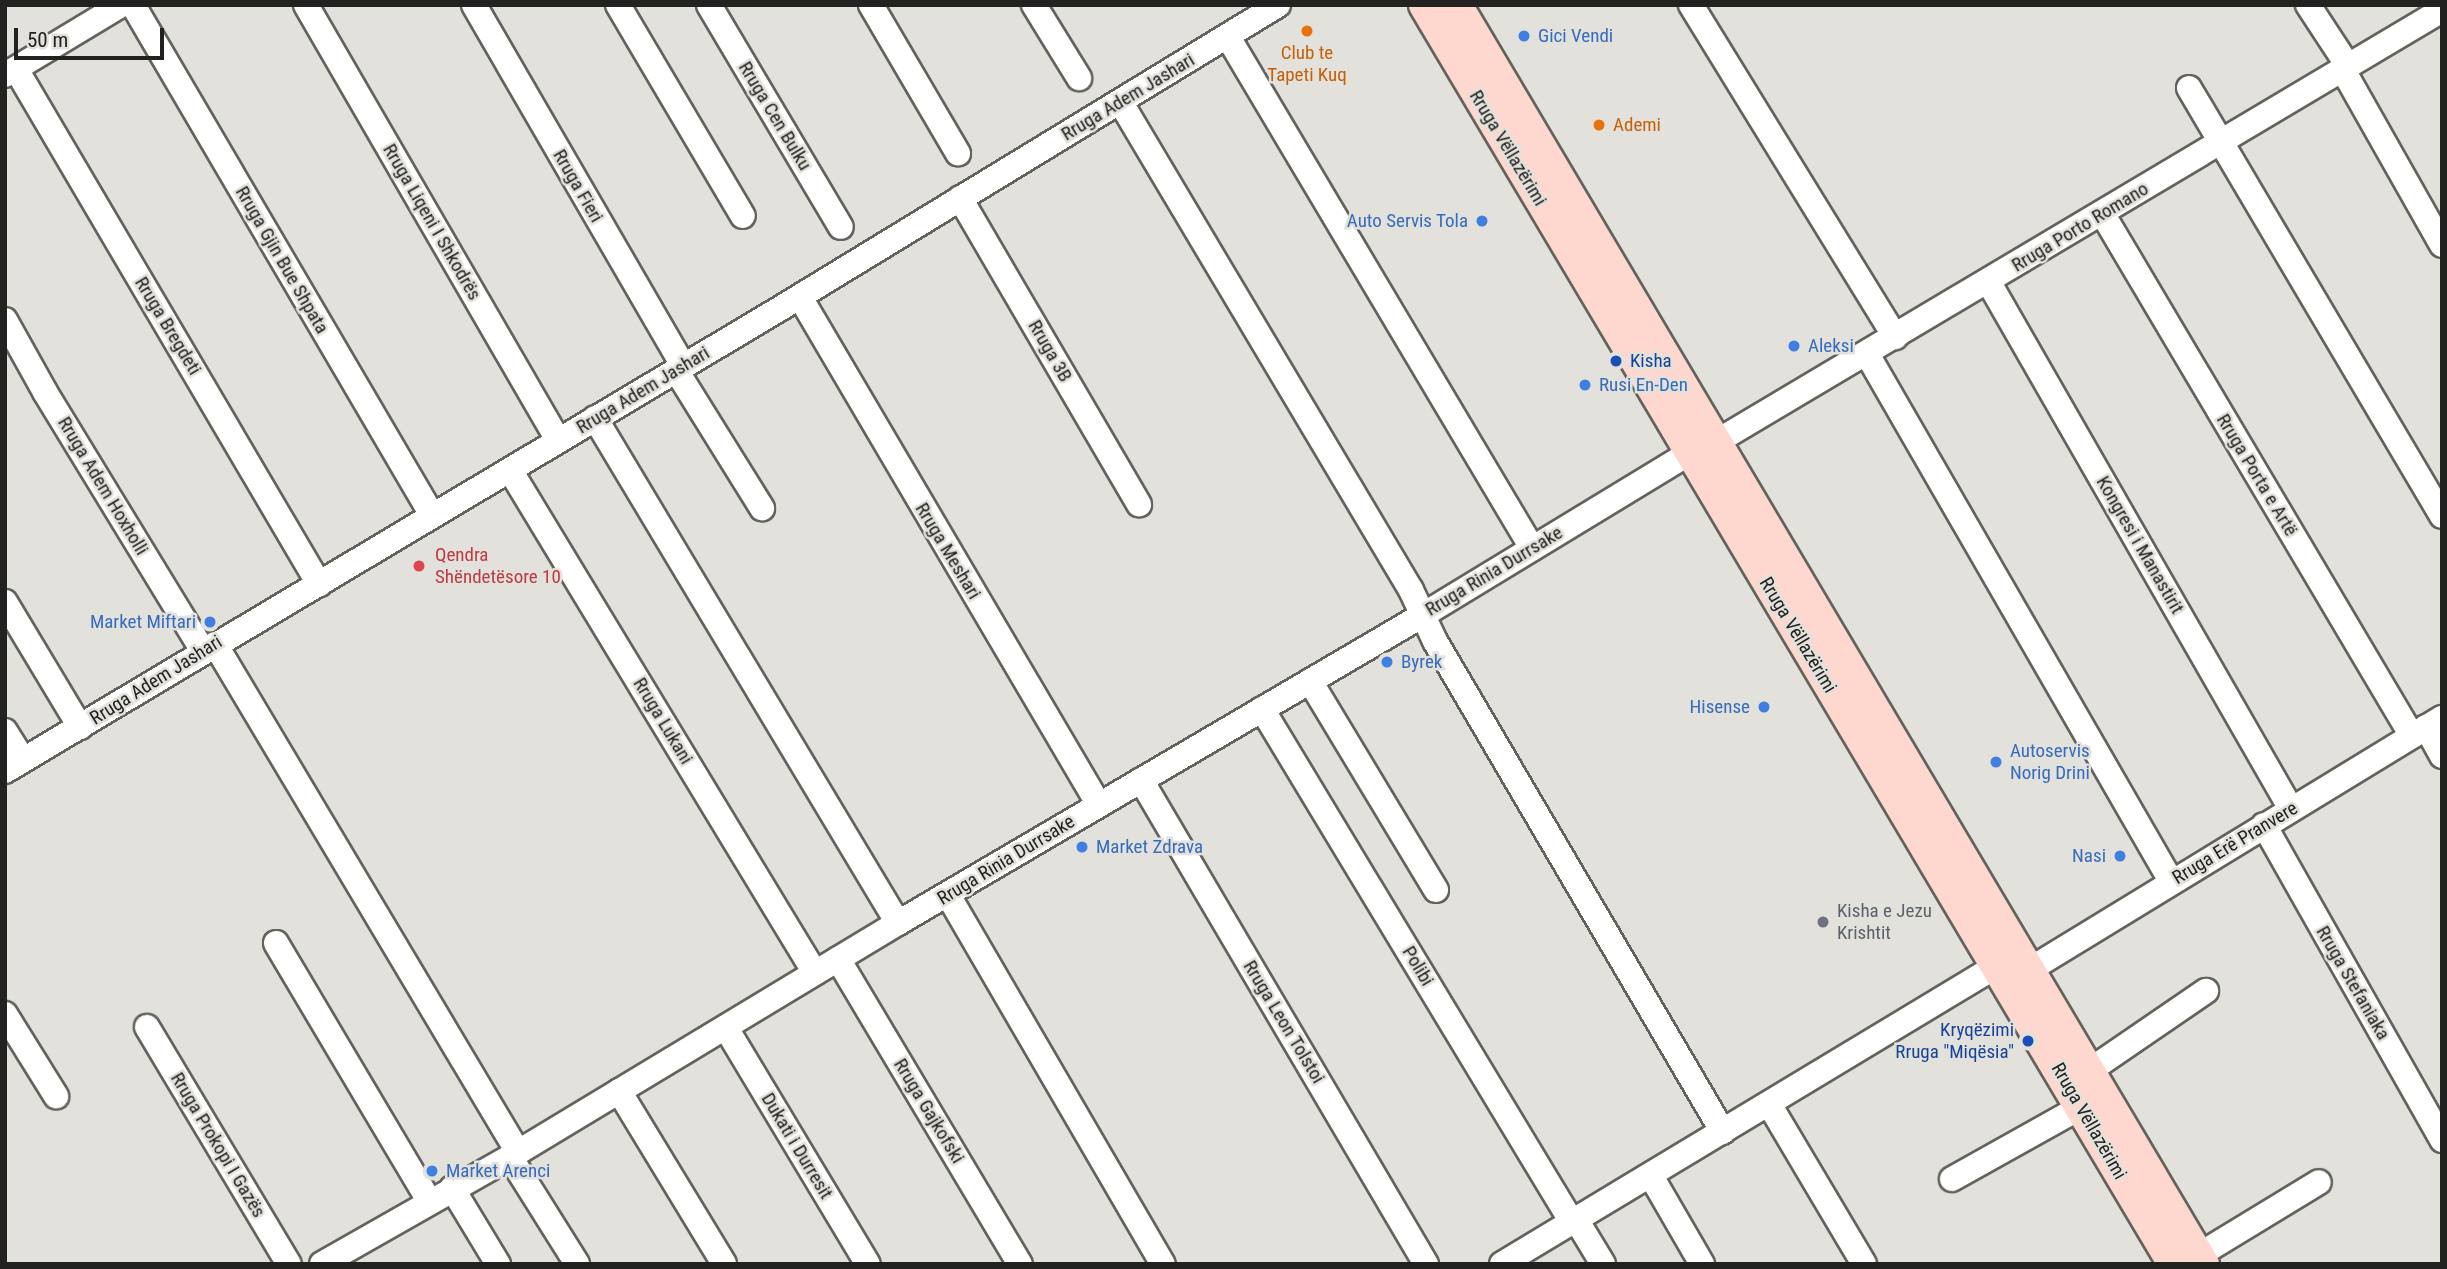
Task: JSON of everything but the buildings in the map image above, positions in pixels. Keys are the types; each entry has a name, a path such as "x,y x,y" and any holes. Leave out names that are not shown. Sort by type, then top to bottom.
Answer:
{"main road":[{"name":"Rruga Vëllazërimi","path":"1424,5 1688,454 1998,965 2081,1107 2192,1261"},
{"name":"Rruga Vëllazërimi","path":"1457,5 2089,1071 2192,1261"}],"street":[{"path":"10,72 121,5"},
{"name":"Rruga Gjin Bue Shpata","path":"133,5 432,515"},
{"name":"Rruga Liqeni I Shkodrës","path":"306,5 558,440"},
{"name":"Rruga Fieri","path":"474,5 761,508"},
{"path":"618,5 743,216"},
{"name":"Rruga Cen Bulku","path":"709,5 841,227"},
{"path":"871,5 958,153"},
{"path":"1034,5 1079,78"},
{"name":"Rruga Adem Jashari","path":"14,765 1121,103 1278,5"},
{"path":"1691,5 1895,337"},
{"path":"2308,5 2442,244"},
{"name":"Rruga Porto Romano","path":"1716,442 2442,10"},
{"path":"1228,37 1532,548"},
{"name":"Rruga Bregdeti","path":"10,72 319,583"},
{"path":"2189,88 2442,516"},
{"path":"1121,103 1423,615 1435,641 1723,1132"},
{"name":"Rruga 3B","path":"960,198 1139,505"},
{"name":"Rruga Porta e Artë","path":"2102,214 2442,756"},
{"name":"Kongresi i Manastirit","path":"1988,281 2291,809"},
{"name":"Rruga Meshari","path":"800,296 1099,805"},
{"name":"Rruga Adem Hoxholli","path":"5,320 45,392 209,647 514,1154 577,1264"},
{"path":"1867,354 2171,881"},
{"path":"596,418 898,923"},
{"name":"Rruga Rinia Durrsake","path":"333,1261 429,1201 514,1154 898,923 1423,615 1688,454"},
{"name":"Rruga Lukani","path":"510,470 815,973"},
{"path":"5,602 80,727"},
{"path":"1310,681 1436,890"},
{"name":"Polibi","path":"1262,709 1575,1223 1603,1264"},
{"name":"Rruga Erë Pranvere","path":"2029,970 2426,727"},
{"path":"5,731 14,765"},
{"name":"Rruga Leon Tolstoi","path":"1141,780 1426,1264"},
{"name":"Rruga Stefaniaka","path":"2263,825 2442,1140"},
{"path":"948,895 1163,1264"},
{"path":"276,943 429,1201"},
{"name":"Rruga Gajkofski","path":"838,959 1020,1264"},
{"path":"1502,1264 1575,1223 1998,965"},
{"path":"2089,1071 2206,991"},
{"path":"5,1014 56,1096"},
{"name":"Rruga Prokopi I Gazës","path":"146,1027 289,1264"},
{"name":"Dukati i Durresit","path":"726,1028 868,1264"},
{"path":"619,1091 724,1264"},
{"path":"1769,1104 1864,1264"},
{"path":"1952,1179 2081,1107"},
{"path":"1651,1176 1702,1264"},
{"path":"2192,1261 2319,1182"},
{"path":"453,1188 498,1264"}],"place":[{"name":"Club te Tapeti Kuq","path":"1307,31"},
{"name":"Gici Vendi","path":"1524,36"},
{"name":"Ademi","path":"1599,125"},
{"name":"Auto Servis Tola","path":"1482,221"},
{"name":"Aleksi","path":"1794,346"},
{"name":"Kisha","path":"1616,361"},
{"name":"Rusi En-Den","path":"1585,385"},
{"name":"Qendra Shëndetësore 10","path":"419,566"},
{"name":"Market Miftari","path":"210,622"},
{"name":"Byrek","path":"1387,662"},
{"name":"Hisense","path":"1764,707"},
{"name":"Autoservis Norig Drini","path":"1996,762"},
{"name":"Market Zdrava","path":"1082,847"},
{"name":"Nasi","path":"2120,856"},
{"name":"Kisha e Jezu Krishtit","path":"1823,922"},
{"name":"Kryqëzimi Rruga \"Miqësia\"","path":"2028,1041"},
{"name":"Market Arenci","path":"432,1171"}]}
